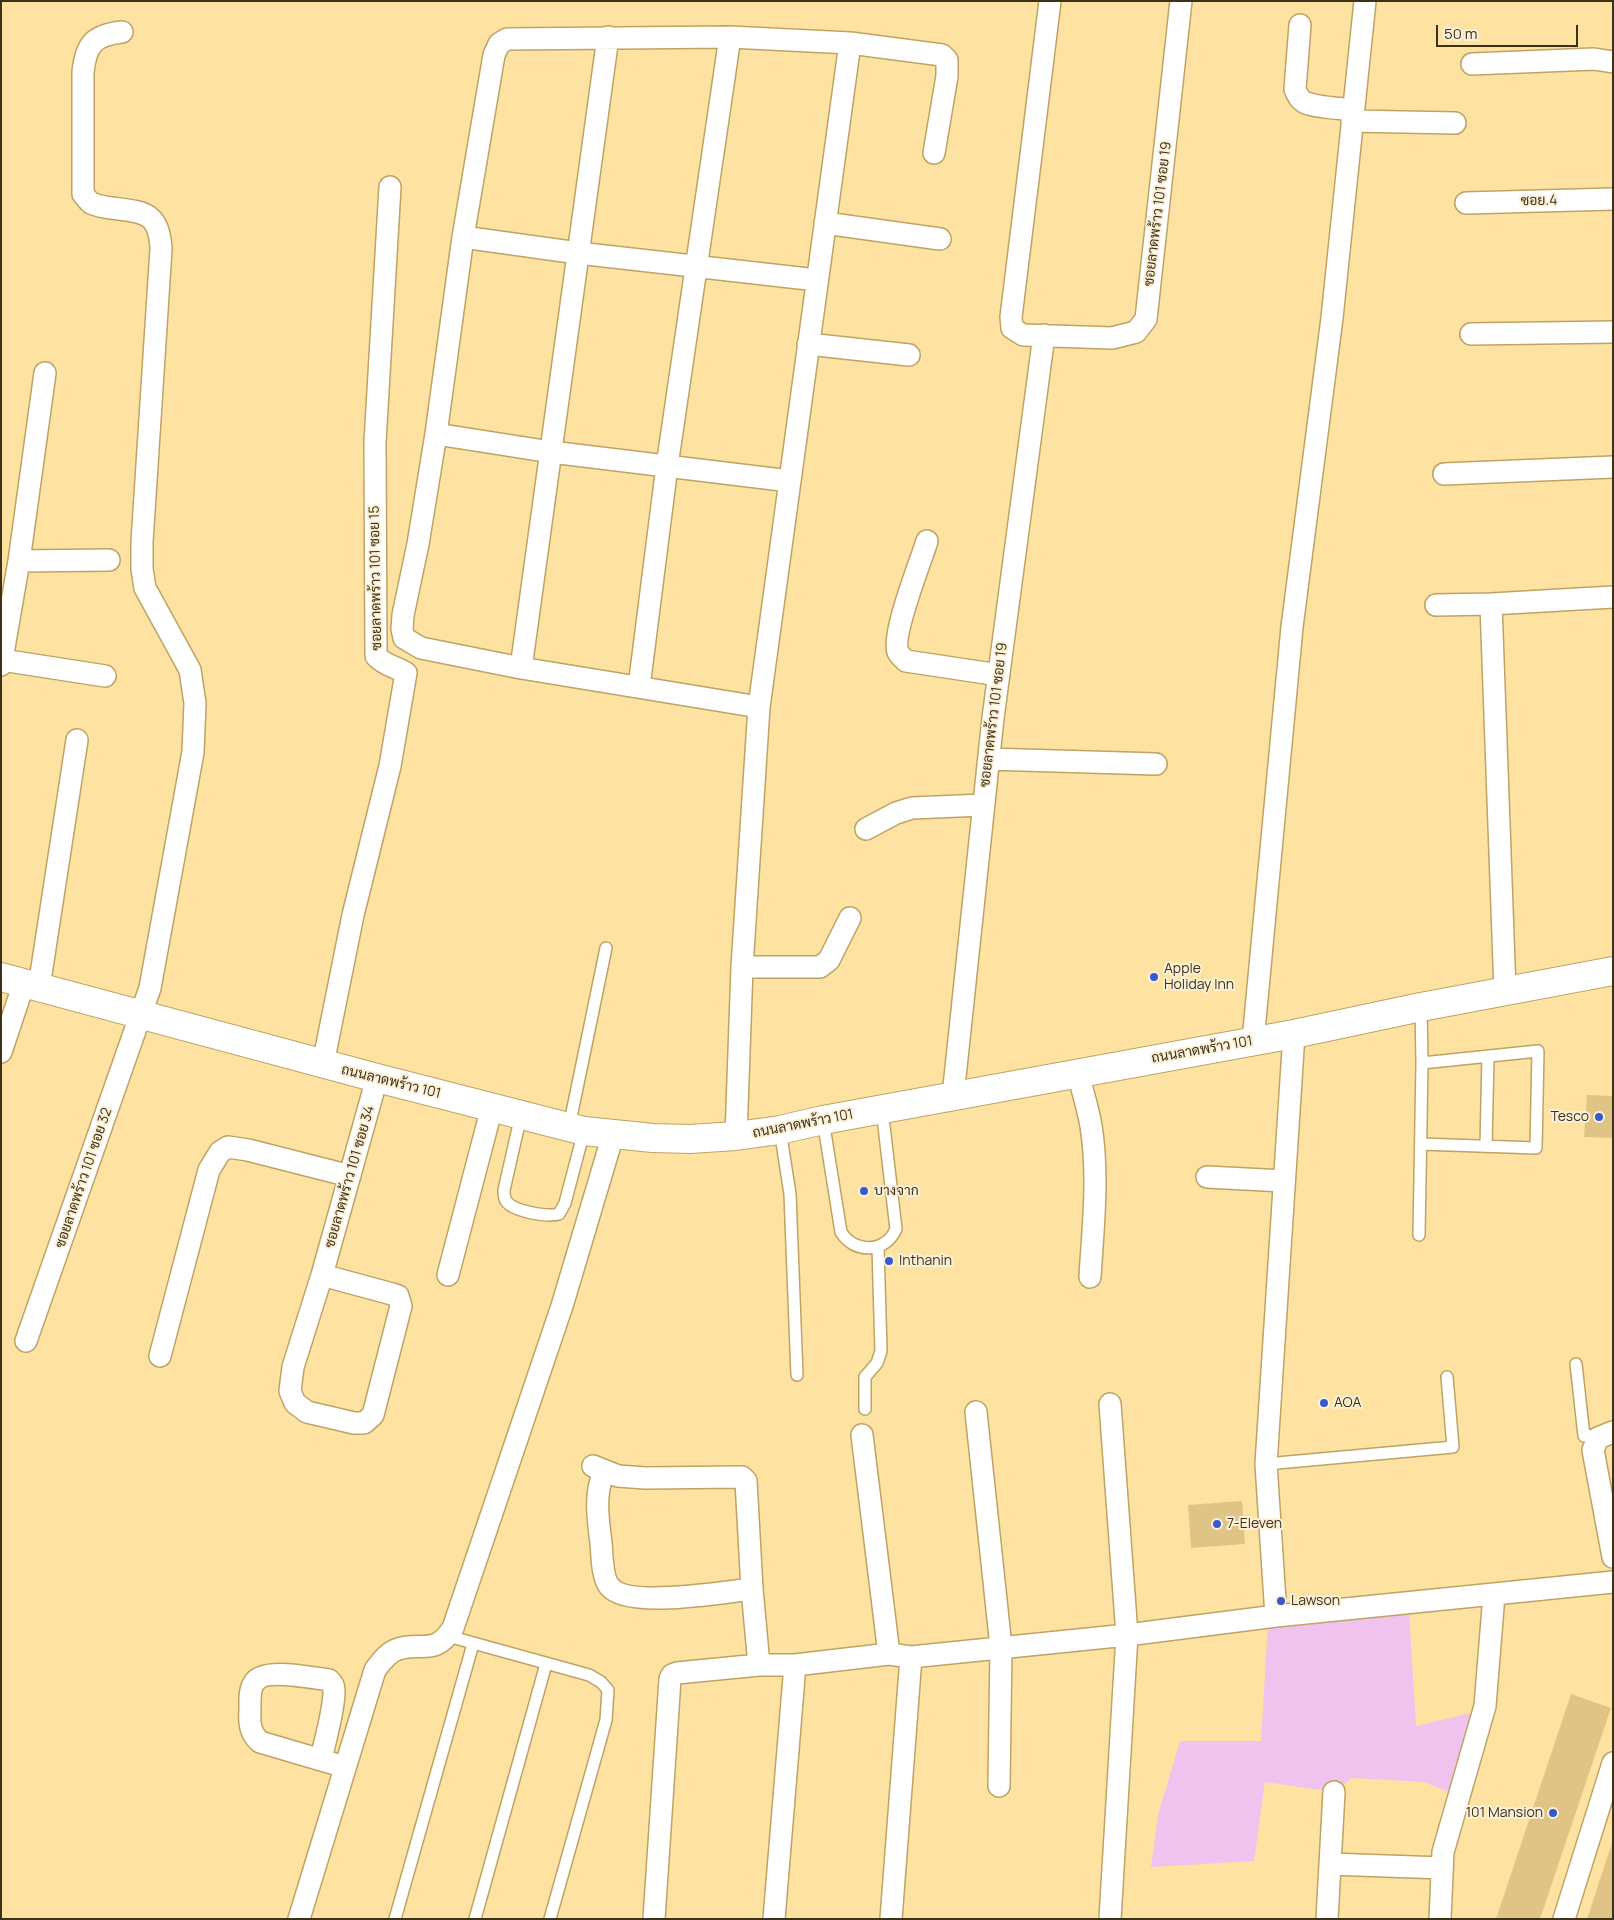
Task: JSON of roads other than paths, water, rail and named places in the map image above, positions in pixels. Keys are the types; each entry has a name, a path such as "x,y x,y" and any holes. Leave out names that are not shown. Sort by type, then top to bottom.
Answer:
{"street":[{"name":"ซอยลาดพร้าว 101 ซอย 19","path":"1050,1 1011,317 1012,328 1023,335 1112,338 1136,332 1146,319 1181,1"},
{"path":"1253,1041 1292,627 1332,318 1365,1"},
{"path":"1300,25 1295,89 1298,97 1304,102 1353,116 1454,123"},
{"name":"ซอยลาดพร้าว 101 ซอย 32","path":"26,1341 150,988 193,752 195,703 190,670 145,588 142,569 142,542 161,249 160,234 154,221 141,212 102,207 91,203 83,194 83,72 85,56 92,44 105,34 122,32"},
{"path":"521,668 608,37"},
{"path":"640,687 668,466 730,37"},
{"path":"759,707 521,668 421,648 404,638 402,629 403,615 418,544 436,434 463,237 494,55 499,44 508,39 730,37 850,44 942,55 947,60 947,76 934,153"},
{"path":"736,1136 742,966 759,707 850,44"},
{"path":"1472,64 1594,59 1613,62"},
{"name":"ซอยลาดพร้าว 101 ซอย 15","path":"323,1064 353,915 390,766 406,673 399,668 383,664 376,656 375,442 390,186"},
{"name":"ซอย.4","path":"1466,203 1613,199"},
{"path":"825,223 940,239"},
{"path":"463,237 578,254 817,280"},
{"path":"1470,334 1613,332"},
{"name":"ซอยลาดพร้าว 101 ซอย 19","path":"952,1096 999,675 1044,335"},
{"path":"808,344 909,355"},
{"path":"45,373 19,561 2,662 105,676"},
{"path":"436,434 551,452 790,481"},
{"path":"1444,474 1613,467"},
{"path":"927,541 902,618 897,637 898,651 906,661 999,675"},
{"path":"19,561 109,560"},
{"path":"1436,605 1613,597"},
{"path":"1491,604 1505,991"},
{"path":"1,1052 21,982 77,740"},
{"path":"989,759 1156,764"},
{"path":"866,829 896,813 912,808 984,805"},
{"path":"742,966 820,967 829,960 850,918"},
{"name":"ถนนลาดพร้าว 101","path":"21,982 323,1064 576,1129 613,1135 690,1139 736,1136 780,1130 823,1120 1294,1034 1421,1007 1613,971"},
{"path":"1276,1616 1266,1464 1294,1034"},
{"path":"1078,1073 1091,1126 1094,1168 1095,1187 1090,1277"},
{"name":"ซอยลาดพร้าว 101 ซอย 34","path":"322,1275 398,1296 401,1306 373,1414 364,1423 354,1423 307,1412 295,1403 290,1391 293,1367 322,1275 377,1078"},
{"path":"448,1275 492,1107"},
{"path":"299,1919 375,1670 386,1656 397,1649 435,1646 448,1636 453,1628 562,1306 613,1135"},
{"path":"160,1356 210,1170 220,1152 228,1147 248,1150 350,1176"},
{"path":"1207,1176 1284,1181"},
{"path":"1110,1404 1127,1635 1110,1919"},
{"path":"976,1412 1001,1647 999,1786"},
{"path":"1609,1433 1598,1438 1593,1450 1613,1557"},
{"path":"862,1435 889,1654"},
{"path":"752,1589 666,1599 621,1595 609,1587 603,1567 597,1505 600,1481 599,1469 618,1476 645,1478 742,1477 746,1481 752,1589 759,1665"},
{"path":"654,1919 670,1679 672,1675 685,1671 720,1670 759,1665 795,1666 889,1654 911,1656 1127,1635 1276,1616 1613,1582"},
{"path":"1440,1919 1443,1852 1485,1706 1494,1595"},
{"path":"891,1919 911,1656"},
{"path":"774,1919 795,1666"},
{"path":"321,1760 333,1701 333,1684 329,1680 296,1676 265,1674 258,1677 252,1684 249,1714 251,1730 255,1737 260,1742 321,1760 345,1767"},
{"path":"1564,1919 1613,1762"},
{"path":"1327,1919 1334,1792"},
{"path":"1330,1864 1442,1868"}],"lane":[{"path":"521,1115 504,1190 505,1200 511,1207 526,1211 552,1215 559,1214 565,1203 606,948"},
{"path":"1419,1235 1421,1007"},
{"path":"1421,1144 1536,1148 1538,1051 1422,1063"},
{"path":"1486,1146 1488,1056"},
{"path":"823,1120 841,1232 851,1244 862,1248 878,1247 893,1236 896,1229 882,1109"},
{"path":"780,1130 790,1194 797,1375"},
{"path":"865,1409 865,1377 877,1363 881,1351 878,1247"},
{"path":"1576,1364 1584,1436 1609,1433"},
{"path":"1266,1464 1453,1447 1447,1377"},
{"path":"448,1636 589,1675 601,1682 608,1690 609,1702 606,1720 550,1919"},
{"path":"395,1919 473,1644"},
{"path":"475,1919 546,1664"}],"place":[{"name":"Apple Holiday Inn","path":"1154,977"},
{"name":"Tesco","path":"1599,1117"},
{"name":"บางจาก","path":"864,1191"},
{"name":"Inthanin","path":"889,1261"},
{"name":"AOA","path":"1324,1403"},
{"name":"7-Eleven","path":"1217,1524"},
{"name":"Lawson","path":"1281,1601"},
{"name":"101 Mansion","path":"1553,1813"}]}
